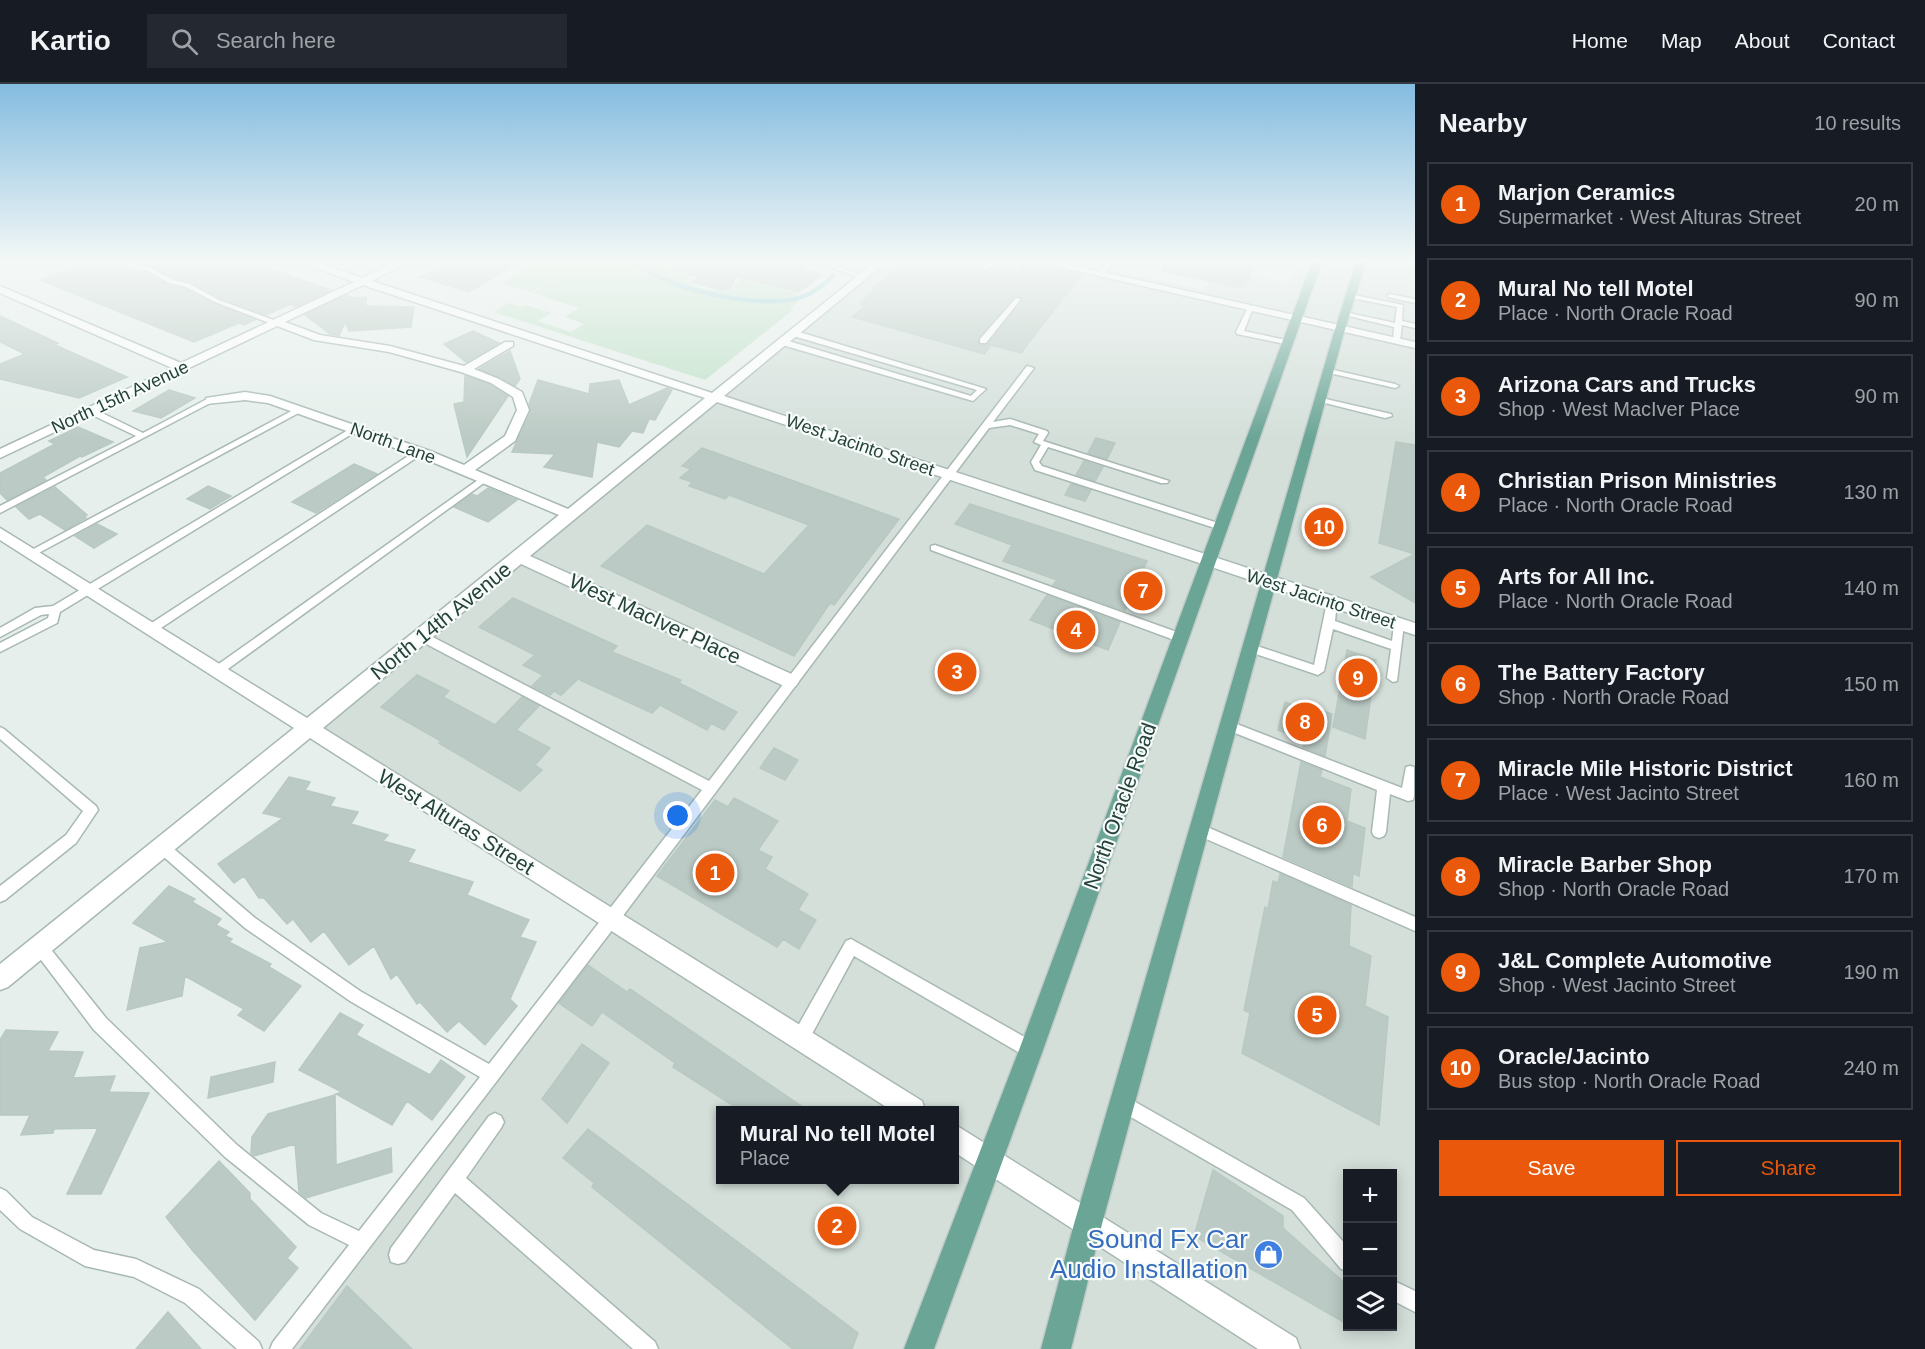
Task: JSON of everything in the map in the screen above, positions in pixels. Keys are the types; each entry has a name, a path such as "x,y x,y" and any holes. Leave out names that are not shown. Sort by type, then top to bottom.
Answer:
{"main road":[{"name":"North Oracle Road","path":"919,1349 991,1160 1182,638 1294,321"},
{"path":"1056,1349 1088,1224 1342,321"}],"street":[{"path":"74,321 183,368"},
{"name":"West Jacinto Street","path":"485,321 1415,629"},
{"name":"North 14th Avenue","path":"0,979 809,321"},
{"path":"1342,321 1396,341 1415,345"},
{"name":"North 15th Avenue","path":"0,454 275,322"},
{"path":"275,322 318,338 390,349 465,370 495,381 518,394 523,410 510,438 466,470"},
{"path":"465,370 509,344"},
{"name":"North Lane","path":"210,401 245,396 270,400 419,452 571,515"},
{"name":"West Alturas Street","path":"0,533 907,1106"},
{"name":"West MacIver Place","path":"519,557 790,681"},
{"path":"959,1140 1285,1349"}],"lane":[{"path":"983,341 1000,321"},
{"path":"1245,321 1240,332 1287,343"},
{"path":"1343,321 1415,326"},
{"path":"1396,341 1398,321"},
{"path":"788,338 982,389 973,399 788,338"},
{"path":"280,1349 611,920 790,681 1030,368"},
{"path":"1328,370 1395,386"},
{"path":"1320,399 1388,416"},
{"path":"0,510 210,401"},
{"path":"32,553 300,410"},
{"path":"90,411 143,436"},
{"path":"986,426 1010,422 1044,433 1038,442 1164,481"},
{"path":"0,633 39,610 55,610 356,429"},
{"path":"1046,444 1035,462 1038,468 1221,527"},
{"path":"151,629 419,452"},
{"path":"217,671 485,478"},
{"path":"935,548 1182,638"},
{"path":"1251,648 1318,671 1332,602"},
{"path":"0,648 53,620 55,610"},
{"path":"1329,623 1397,647"},
{"path":"1393,678 1399,624"},
{"path":"421,636 710,788"},
{"path":"1229,726 1408,796 1410,771"},
{"path":"0,732 91,810 71,839 0,895"},
{"path":"1379,832 1384,786"},
{"path":"1200,830 1415,924"},
{"path":"162,847 250,923 355,996 492,1075"},
{"path":"40,946 100,1024 231,1151 315,1220 363,1242"},
{"path":"800,1039 852,946 1031,1050"},
{"path":"1123,1103 1298,1204 1343,1257"},
{"path":"398,1255 495,1122"},
{"path":"454,1180 648,1349"},
{"path":"0,1197 26,1224 92,1259 136,1268 192,1296 252,1349"},
{"path":"1397,1292 1415,1302"}],"shaded area":[{"path":"809,321 1415,321 1415,1349 280,1349 611,920 310,729"}],"green space":[{"path":"522,321 538,321 571,332 584,324 576,321 779,321 705,380"}],"building":[{"path":"0,321 11,321 58,343 55,345 127,377 79,398 0,379 0,364 25,354 0,342"},
{"path":"142,321 253,321 244,325 239,323 194,342"},
{"path":"313,321 412,321 411,327 349,331 345,322 339,336 330,334"},
{"path":"866,321 993,321 978,338 978,345 988,344 1006,321 1046,321 1021,353 991,345 984,354"},
{"path":"473,331 499,343 466,362 444,344"},
{"path":"510,351 520,379 515,386 479,369"},
{"path":"465,376 490,385 508,396 467,457 454,404 464,402"},
{"path":"538,380 589,394 590,384 619,380 629,405 667,388 672,390 655,420 649,419 643,433 632,431 619,447 597,442 592,477 544,467 555,454 512,452 531,411 529,404"},
{"path":"169,390 195,398 161,418 133,411"},
{"path":"78,427 113,442 80,456 43,477 46,480 7,500 0,493 0,473 55,444 49,441"},
{"path":"1096,438 1115,443 1107,459 1088,453"},
{"path":"1396,442 1415,445 1415,554 1379,543"},
{"path":"702,448 899,519 834,605 830,603 794,656 601,566 647,525 764,574 809,525 729,495 725,499 689,486 692,482 680,478 691,469 682,466"},
{"path":"1084,461 1103,467 1095,481 1076,475"},
{"path":"354,464 377,474 316,513 292,502"},
{"path":"1071,484 1091,490 1085,501 1065,495"},
{"path":"208,486 231,496 210,509 187,499"},
{"path":"55,487 87,515 84,517 86,518 65,530 40,514 29,519 16,507"},
{"path":"488,488 517,500 488,522 454,507 472,494 477,496"},
{"path":"970,504 1147,561 1125,611 1053,585 1057,580 1003,561 1012,545 955,524"},
{"path":"97,524 117,534 94,548 75,536"},
{"path":"1415,554 1415,603 1371,577"},
{"path":"1047,595 1120,622 1108,650 1030,620"},
{"path":"513,598 617,646 612,652 681,680 679,683 737,712 724,730 711,723 707,730 660,705 652,713 578,679 561,695 554,691 550,695 532,686 543,675 523,665 535,655 479,627"},
{"path":"1347,650 1376,660 1365,739 1333,727"},
{"path":"417,675 449,691 443,697 495,725 522,697 539,706 516,730 550,748 535,765 542,770 520,791 439,743 441,741 381,707"},
{"path":"1285,702 1303,709 1304,704 1332,714 1325,756 1303,747 1305,740 1278,730"},
{"path":"774,748 798,760 785,780 760,768"},
{"path":"1301,762 1322,770 1320,777 1351,789 1347,821 1365,828 1359,876 1353,873 1352,887 1283,857"},
{"path":"289,777 310,782 305,790 335,798 330,806 358,812 351,824 388,835 383,841 415,850 408,862 473,882 467,895 529,920 520,937 536,942 510,999 517,1006 485,1045 459,1021 447,1032 420,1002 417,1004 397,974 391,979 374,946 349,965 324,931 311,942 293,919 287,924 264,898 259,898 244,876 234,883 218,864 283,818 263,813"},
{"path":"734,798 778,821 758,850 772,857 765,869 808,894 798,910 816,920 799,949 783,939 777,947 657,876 715,800 728,807"},
{"path":"1280,874 1351,905 1349,946 1371,956 1365,1006 1388,1017 1379,1125 1242,1053 1250,1013 1244,1010 1265,907 1268,909 1273,881 1278,883"},
{"path":"169,886 195,899 192,902 221,919 216,925 229,932 225,936 232,939 229,942 271,964 269,967 301,986 264,1031 238,1015 244,1009 185,976 182,996 127,1010 140,948 168,942 133,923"},
{"path":"588,965 627,992 630,989 801,1106 734,1106 673,1067 675,1063 602,1012 592,1026 559,1003"},
{"path":"340,1013 363,1025 356,1035 430,1075 441,1060 465,1077 432,1120 407,1101 392,1125 336,1094 342,1092 299,1070"},
{"path":"6,1030 58,1032 48,1051 83,1052 73,1078 115,1076 109,1092 149,1093 101,1194 67,1194 98,1128 54,1129 53,1133 21,1135 30,1115 0,1115 0,1040"},
{"path":"582,1044 609,1063 567,1123 542,1099"},
{"path":"275,1062 273,1082 208,1098 211,1077"},
{"path":"335,1095 336,1165 391,1148 392,1172 306,1198 299,1192 295,1144 254,1156 251,1153 252,1137 268,1114"},
{"path":"588,1129 858,1333 852,1349 793,1349 592,1187 594,1183 563,1158"},
{"path":"219,1161 250,1193 250,1199 296,1247 287,1258 298,1268 255,1320 166,1217"},
{"name":"Sound Fx Car Audio Installation","path":"1213,1170 1283,1216 1283,1228 1343,1281 1343,1322 1194,1236"},
{"path":"347,1286 412,1349 300,1349"},
{"path":"168,1312 201,1349 136,1349"}],"place":[{"name":"Oracle/Jacinto","path":"1324,527"},
{"name":"Miracle Mile Historic District","path":"1143,591"},
{"name":"Christian Prison Ministries","path":"1076,630"},
{"name":"Arizona Cars and Trucks","path":"957,672"},
{"name":"J&L Complete Automotive","path":"1358,678"},
{"name":"Miracle Barber Shop","path":"1305,722"},
{"name":"The Battery Factory","path":"1322,825"},
{"name":"Marjon Ceramics","path":"715,873"},
{"name":"Arts for All Inc.","path":"1317,1015"},
{"name":"Mural No tell Motel","path":"837,1226"},
{"name":"Sound Fx Car Audio Installation","path":"1269,1254"}]}
